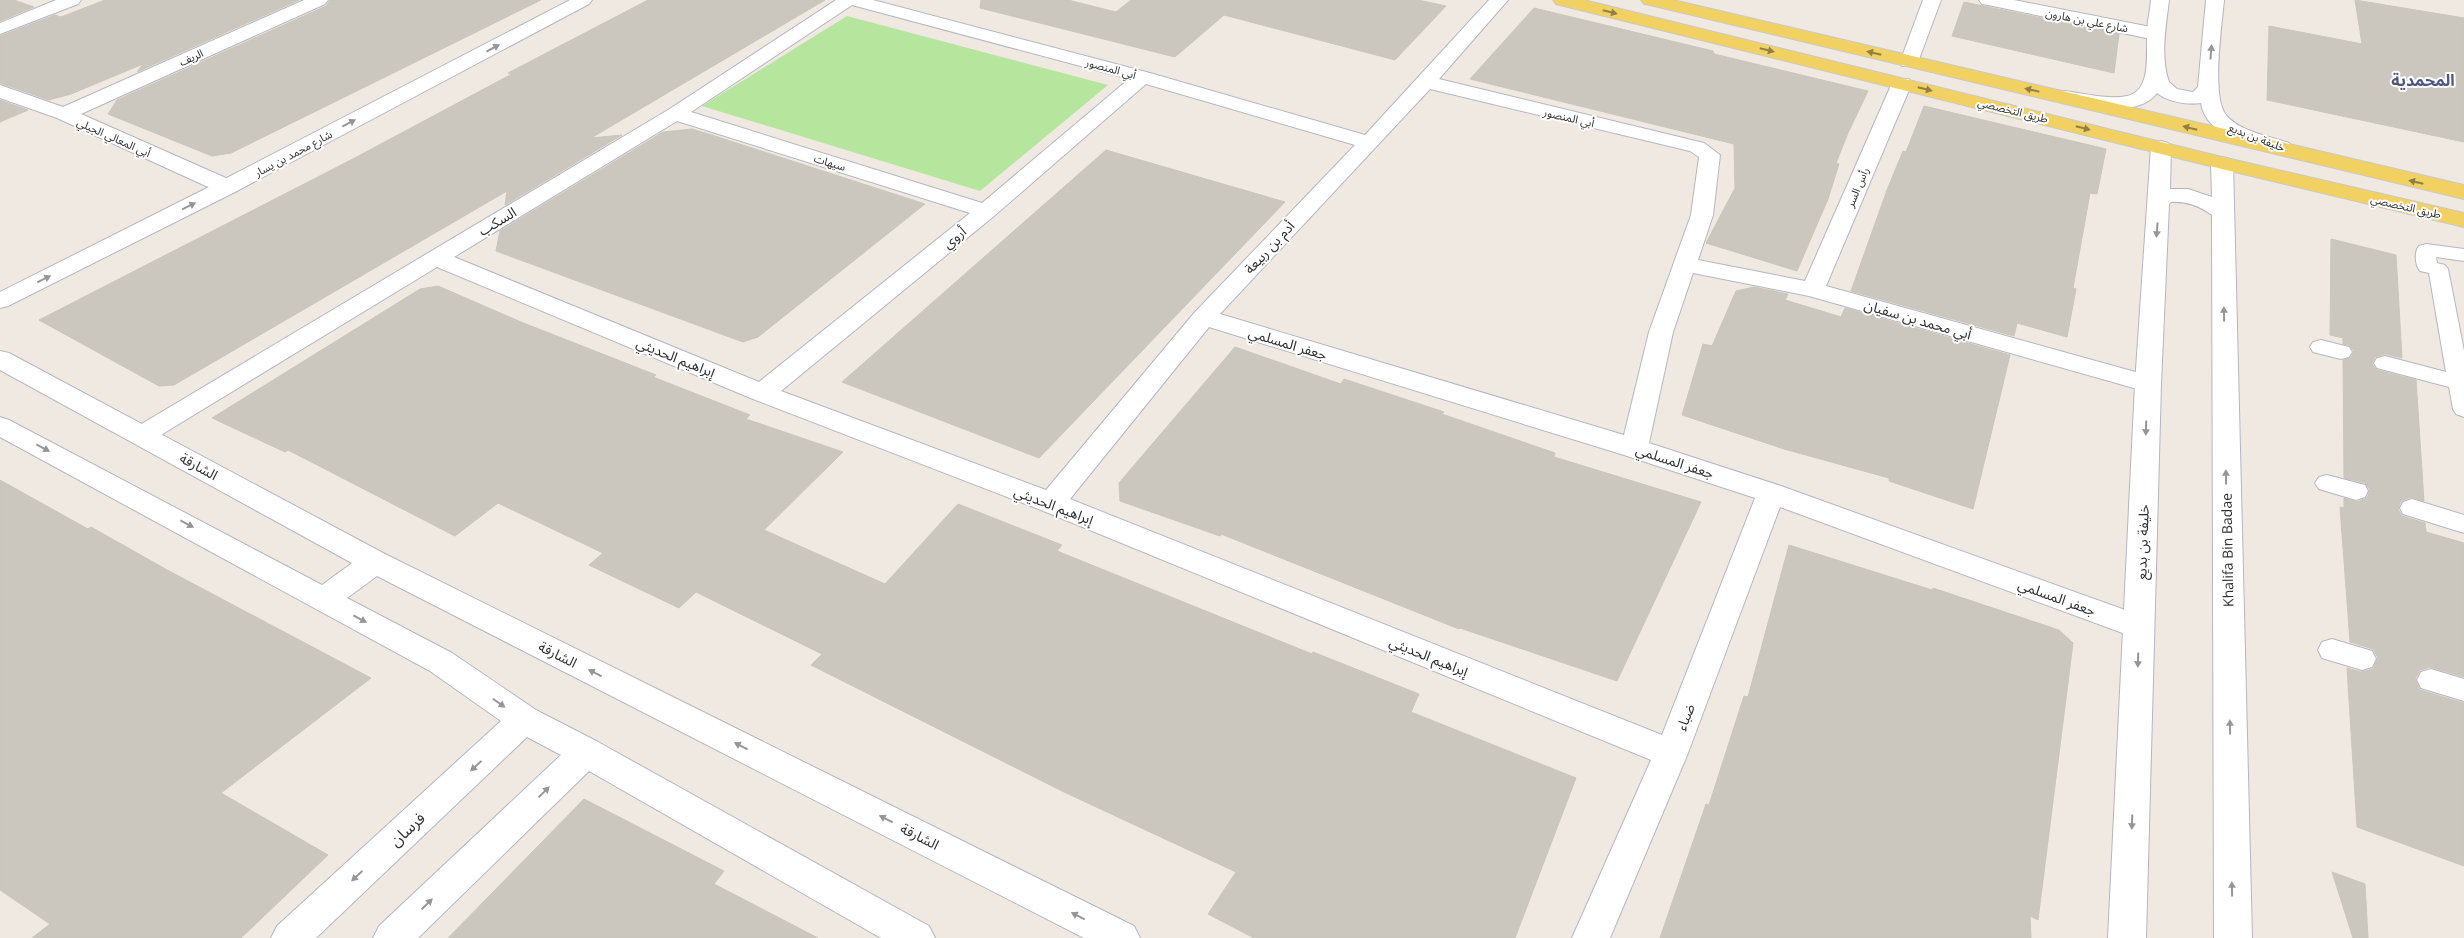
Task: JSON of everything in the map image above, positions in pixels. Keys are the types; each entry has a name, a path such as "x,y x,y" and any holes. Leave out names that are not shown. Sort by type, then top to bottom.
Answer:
{"main road":[{"name":"طريق التخصصي","path":"1562,0 2222,163 2464,220"},
{"name":"طريق التخصصي","path":"1650,0 2064,97 2329,162 2464,192"}],"street":[{"name":"الريف","path":"64,114 319,0"},
{"name":"شارع محمد بن يسار","path":"0,301 227,188 583,0"},
{"name":"السكب","path":"142,435 675,114 848,0"},
{"name":"أبي المنصور","path":"853,0 1143,77 1368,142"},
{"name":"أدم بن ربيعة","path":"1051,503 1204,317 1426,82 1499,0"},
{"path":"1909,62 1932,0"},
{"name":"شارع علي بن هارون","path":"1988,0 2156,34"},
{"path":"2160,0 2156,34 2159,83 2169,92 2181,97 2198,98 2208,88 2209,76"},
{"name":"خليفة بن بديع","path":"2215,0 2209,76 2210,108 2216,117 2228,127 2329,162"},
{"path":"0,29 57,2"},
{"path":"2064,97 2128,103 2143,99 2148,92 2157,66"},
{"name":"أروي","path":"762,393 986,211 1143,77"},
{"name":"أبي المنصور","path":"1426,82 1698,147 1710,155 1702,215 1685,264"},
{"name":"رأس السر","path":"1813,290 1902,83"},
{"name":"أبي المعالي الجيلي","path":"0,91 64,114 227,188"},
{"name":"سيهات","path":"675,114 986,211"},
{"name":"خليفة بن بديع","path":"2127,938 2148,384 2161,147"},
{"name":"Khalifa Bin Badae","path":"2222,163 2233,938"},
{"path":"2159,202 2164,196 2177,194 2193,196 2209,202 2222,212"},
{"path":"2385,363 2462,394 2451,310 2438,269 2427,267 2426,250 2464,255"},
{"name":"إبراهيم الحديثي","path":"436,258 762,393 1051,503 1671,753"},
{"path":"1634,448 1661,332 1685,264"},
{"name":"أبي محمد بن سفيان","path":"1685,264 1813,290 2148,384"},
{"name":"جعفر المسلمي","path":"1204,317 1634,448 1771,493 2139,627"},
{"name":"الشارقة","path":"0,360 375,562 1121,938"},
{"path":"0,426 305,587 324,600 441,662 524,720 586,752 916,938"},
{"path":"2327,482 2356,492"},
{"name":"ضباء","path":"1591,938 1671,753 1771,493"},
{"path":"2412,508 2464,524"},
{"path":"324,600 375,562"},
{"path":"2332,650 2362,659"},
{"path":"2431,680 2464,690"},
{"name":"فرسان","path":"290,938 524,720"},
{"path":"392,938 586,752"}],"green space":[{"path":"847,16 1108,85 980,191 702,106"}],"building":[{"path":"0,0 14,0 34,7 0,21"},
{"path":"105,0 299,0 137,72 143,64 71,94 49,100 0,83 0,36 55,15 61,17"},
{"path":"330,0 541,0 231,153 212,156 108,114 117,100 326,6"},
{"path":"648,0 825,0 591,138 622,135 505,205 507,191 174,385 159,386 39,320 349,161 512,74 508,73"},
{"path":"981,0 1068,0 1116,12 1131,0 1418,0 1446,6 1395,60 1224,15 1175,57 980,8"},
{"path":"2355,0 2464,18 2464,142 2267,100 2269,26 2362,44"},
{"path":"1964,2 2119,34 2114,73 1952,36"},
{"path":"1534,8 1868,91 1836,163 1839,164 1828,199 1797,271 1706,243 1735,188 1734,144 1470,79"},
{"path":"0,100 28,110 0,122"},
{"path":"1924,106 2106,149 2097,194 2090,193 2073,288 2076,289 2067,337 2017,323 2014,336 1851,291 1887,190 1903,151 1906,152"},
{"path":"692,129 925,204 758,337 743,342 496,251 500,231 663,132"},
{"path":"1106,150 1285,202 1039,458 842,382"},
{"path":"2331,239 2396,255 2402,358 2385,354 2375,357 2372,364 2377,370 2416,380 2424,501 2411,497 2401,501 2398,509 2402,516 2425,523 2426,532 2464,543 2464,677 2430,667 2420,670 2415,679 2420,690 2464,703 2464,866 2357,827 2347,668 2361,672 2373,669 2378,658 2373,649 2350,642 2340,507 2344,508 2344,498 2357,502 2367,498 2370,490 2365,483 2344,478 2343,360 2351,358 2354,351 2349,345 2343,344 2343,338 2330,335"},
{"path":"438,286 521,322 656,375 653,377 750,415 746,419 843,452 764,530 885,584 958,504 1062,545 1057,551 1312,654 1313,652 1419,694 1411,712 1576,778 1515,938 1254,938 1208,914 1236,872 1064,792 811,665 822,654 696,592 679,608 589,565 603,553 498,503 455,536 288,450 285,452 212,418 420,289"},
{"path":"1754,287 1788,294 1785,300 1841,317 1845,308 2010,355 1973,509 1889,481 1889,478 1784,449 1682,415 1703,344 1712,346 1736,291"},
{"path":"1235,347 1341,384 1344,379 1444,412 1442,414 1555,453 1554,457 1701,502 1617,681 1459,629 1221,534 1220,536 1120,501 1119,483"},
{"path":"0,480 88,529 91,527 169,571 371,678 221,793 328,855 241,938 32,938 50,924 0,890"},
{"path":"1789,545 1932,590 1933,588 2059,630 2073,643 2038,920 2030,916 2031,938 1660,938 1706,804 1709,805 1744,696 1748,697"},
{"path":"584,799 724,871 714,884 818,938 448,938"},
{"path":"2332,872 2365,884 2368,938 2353,938"}],"district":[{"name":"المحمدية","path":"2423,80"}]}
